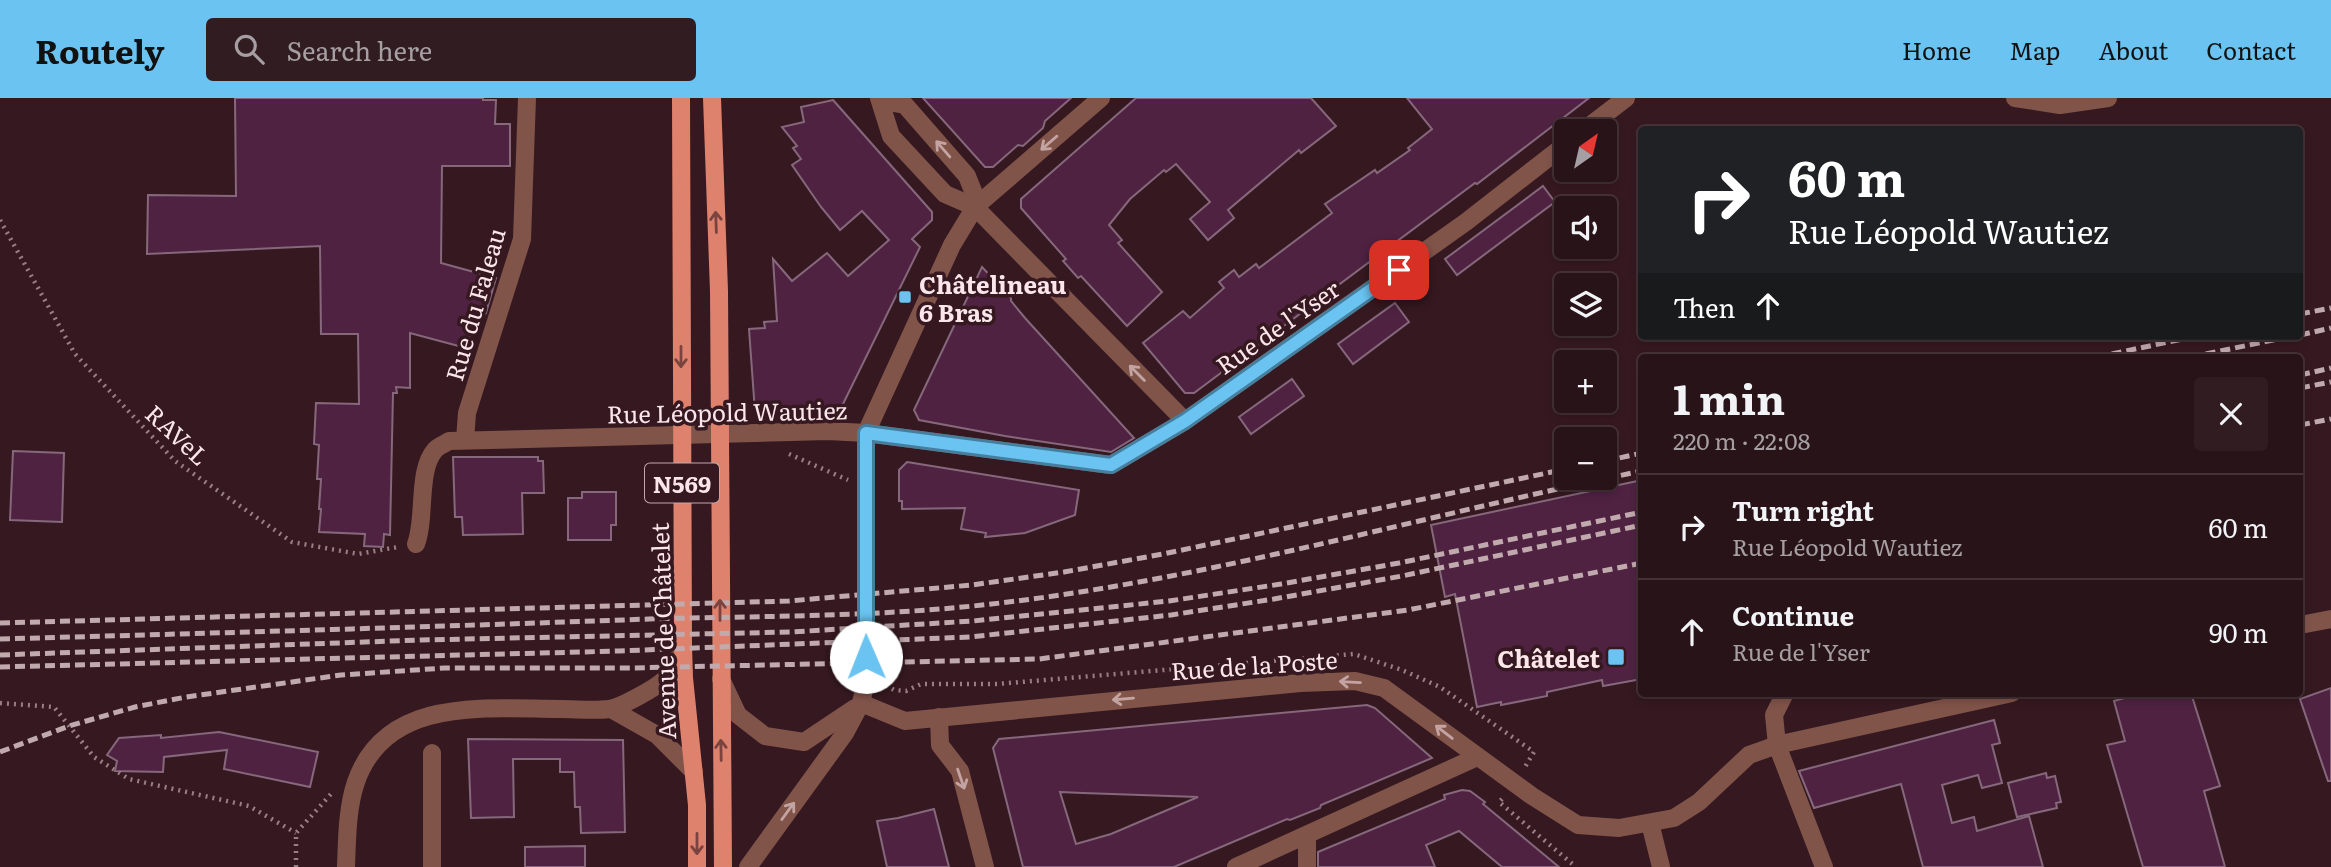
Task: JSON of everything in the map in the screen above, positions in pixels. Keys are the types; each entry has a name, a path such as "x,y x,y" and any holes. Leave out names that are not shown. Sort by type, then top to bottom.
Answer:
{"main road":[{"name":"Avenue de Châtelet","path":"681,98 683,646 675,678 694,772 697,867"},
{"name":"N569","path":"712,98 719,291 723,867"}],"street":[{"name":"Rue du Faleau","path":"465,440 467,413 522,239 527,98"},
{"path":"748,867 845,733 861,703 866,681 866,433 952,246 975,207 1101,98"},
{"path":"1599,119 1626,98"},
{"path":"2015,98 2060,104 2108,98"},
{"path":"975,207 967,176 914,115 905,105 881,99 891,136 945,194 975,207 1185,421"},
{"name":"Rue de l'Yser","path":"1185,421 1466,222 1554,153"},
{"name":"Rue Léopold Wautiez","path":"416,544 420,533 426,465 435,450 449,441 828,431 866,433 1111,465 1185,421"},
{"path":"2303,624 2331,619"},
{"path":"346,867 355,785 362,769 380,743 411,722 442,711 611,709 675,678"},
{"path":"721,678 738,715 765,736 804,743 861,703"},
{"name":"Rue de la Poste","path":"861,703 905,721 1300,683 1355,681 1384,688 1412,706 1477,757 1578,825 1610,828 1674,818 1699,802 1749,755 1777,745 1994,697"},
{"path":"1783,697 1774,715 1777,745 1824,867"},
{"path":"611,709 657,735 694,772"},
{"path":"939,717 940,745 960,771 985,867"},
{"path":"432,753 432,867"},
{"path":"1236,867 1255,863 1477,757"},
{"path":"1650,823 1661,867"},
{"path":"1307,836 1307,867"}],"path":[{"name":"RAVeL","path":"0,220 75,354 175,461 292,542 358,554 416,544"},
{"path":"761,434 791,455 865,486"},
{"path":"0,703 54,707 94,757 129,779 249,806 296,833"},
{"path":"1515,783 1499,802 1576,867"},
{"path":"296,867 296,833 331,793 355,785"}],"building":[{"path":"235,98 483,98 496,100 495,124 510,124 510,166 442,166 441,263 496,278 486,313 482,317 476,315 466,348 410,333 410,388 396,387 397,393 393,393 390,535 384,534 383,547 364,546 365,534 319,532 321,479 317,479 319,445 314,444 316,403 359,404 358,334 321,334 320,246 147,254 148,195 236,196"},
{"path":"923,98 1071,98 1045,121 1043,128 1023,146 1018,145 993,167 985,167"},
{"path":"1136,98 1311,98 1336,126 1301,153 1299,150 1228,210 1234,218 1208,240 1190,219 1210,202 1176,164 1166,172 1164,170 1130,199 1109,225 1122,240 1118,243 1162,292 1127,326 1081,276 1078,278 1063,261 1066,259 1021,208 1021,199"},
{"path":"1407,98 1589,98 1562,119 1554,119 1554,125 1477,184 1194,393 1185,393 1143,343 1183,311 1190,318 1224,288 1219,282 1234,270 1239,277 1256,264 1259,268 1332,213 1325,204 1410,150 1408,148 1432,129"},
{"path":"833,100 932,212 932,220 912,239 920,247 843,404 836,408 755,412 749,329 765,328 764,322 777,321 773,259 792,281 827,253 848,276 889,240 862,211 840,230 792,165 801,159 793,148 797,146 782,127 804,122 801,107"},
{"path":"1543,186 1554,201 1457,275 1445,259"},
{"path":"982,267 1134,438 1111,452 919,420 914,410"},
{"path":"1395,303 1409,322 1353,364 1338,344"},
{"path":"1292,379 1304,396 1251,434 1239,417"},
{"path":"13,451 64,453 62,522 10,520"},
{"path":"453,457 538,457 538,461 543,461 544,493 522,493 523,534 463,535 462,517 455,517"},
{"path":"907,462 1079,490 1075,515 1025,533 985,537 986,533 961,529 965,508 902,509 902,501 899,501 899,470"},
{"path":"1638,481 1638,680 1603,686 1602,680 1547,692 1547,696 1477,707 1455,594 1445,597 1431,525 1595,490 1617,490 1617,485"},
{"path":"582,492 616,492 616,525 611,525 611,540 568,540 568,498 582,498"},
{"path":"2331,688 2331,781 2328,781 2300,699"},
{"path":"2128,697 2192,697 2220,786 2204,791 2225,867 2143,867 2107,745 2125,741 2114,701"},
{"path":"1367,705 1375,708 1432,758 1321,805 1320,808 1287,819 1174,867 1023,867 993,748 999,739","holes":["1060,792 1198,797 1111,834 1076,844"]},
{"path":"1994,720 2000,743 1992,745 2002,783 1982,788 1978,775 1942,785 1952,823 1974,817 1977,831 2029,816 2043,867 1923,867 1901,784 1814,808 1799,771"},
{"path":"219,732 318,752 310,787 224,769 227,750 164,757 163,772 115,771 117,761 107,755 119,738 161,735 161,738"},
{"path":"468,739 623,740 625,832 581,833 580,807 575,807 574,772 560,772 560,759 513,759 514,817 471,818"},
{"path":"2046,773 2047,778 2055,776 2061,802 2056,803 2057,808 2017,817 2008,783"},
{"path":"1462,790 1470,791 1485,802 1483,804 1559,867 1502,867 1459,831 1426,845 1435,867 1318,867 1318,852 1445,799 1444,795"},
{"path":"934,809 949,867 887,867 877,821"},
{"path":"585,846 585,867 525,867 525,847"}],"railway":[{"path":"2303,313 2331,308"},
{"path":"2303,334 2331,328"},
{"path":"2111,354 2178,340"},
{"path":"2206,354 2274,340"},
{"path":"2303,374 2331,368"},
{"path":"2303,387 2331,382"},
{"path":"2303,424 2331,419"},
{"path":"1617,458 1638,454"},
{"path":"0,623 789,601 972,585 1163,554 1554,472"},
{"path":"0,639 852,614 973,606 1142,582 1638,472"},
{"path":"0,655 421,640 791,632 973,621 1169,601 1281,584 1399,563 1638,513"},
{"path":"0,667 619,651 970,637 1171,615 1274,599 1402,576 1638,526"},
{"path":"0,752 69,726 135,707 341,675 445,668 631,668 1039,659 1408,610 1638,564"}],"place":[{"name":"Châtelineau 6 Bras","path":"905,297"},
{"name":"Châtelet","path":"1616,657"}],"route":[{"path":"866,657 866,433 1111,465 1185,421 1399,270"}]}
